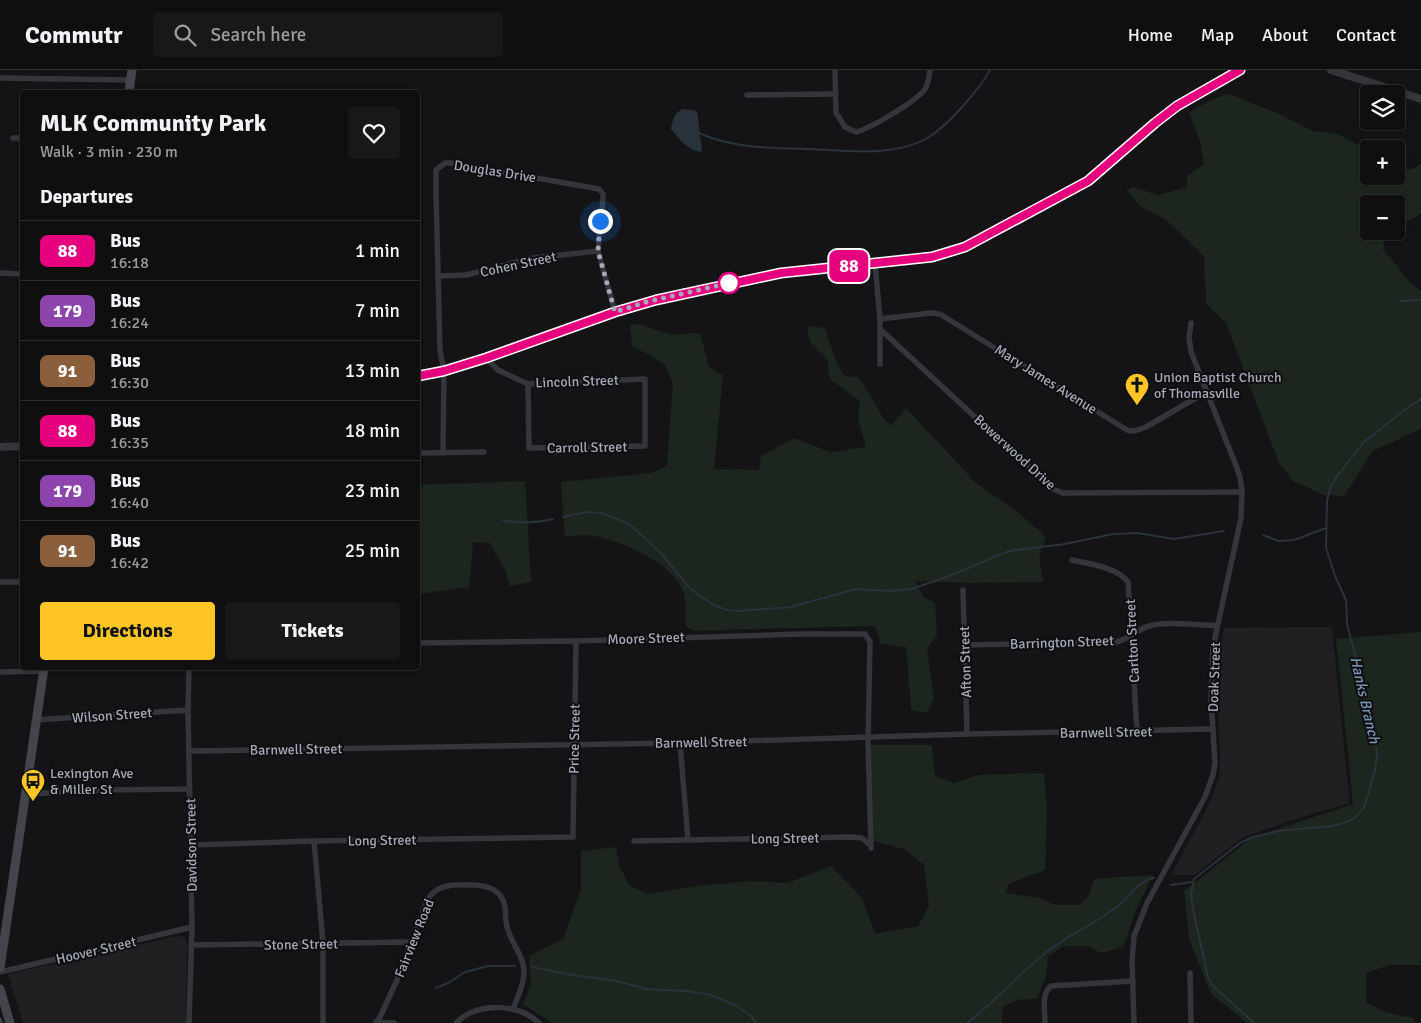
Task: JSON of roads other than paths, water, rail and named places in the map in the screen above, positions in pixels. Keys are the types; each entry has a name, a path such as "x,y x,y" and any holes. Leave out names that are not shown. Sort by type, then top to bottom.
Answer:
{"main road":[{"path":"129,90 132,70"},
{"path":"0,968 43,670"},
{"path":"0,989 10,1023"}],"street":[{"path":"835,70 836,113 839,121 845,127 856,132 871,126 918,96 925,90 930,70"},
{"path":"420,376 444,371 486,358 651,301 781,273 932,257 965,247 1002,229 1088,181 1177,106 1240,70"},
{"path":"1331,70 1421,99"},
{"path":"0,78 131,80"},
{"path":"747,95 835,94"},
{"path":"13,138 20,138"},
{"name":"Douglas Drive","path":"443,453 444,371 440,351 436,170 445,163 599,189 603,199 598,251 615,312"},
{"name":"Cohen Street","path":"438,276 466,275 532,258 598,251"},
{"path":"875,263 881,330 880,364"},
{"path":"0,273 20,274"},
{"name":"Mary James Avenue","path":"880,319 931,313 940,314 1127,430 1134,431 1146,427 1206,392"},
{"name":"Doak Street","path":"1134,1023 1132,944 1136,927 1193,822 1209,788 1215,763 1210,679 1217,626 1241,518 1242,492 1240,477 1191,352 1189,337 1191,323"},
{"name":"Bowerwood Drive","path":"881,330 1053,489 1063,493 1242,492"},
{"name":"Lincoln Street","path":"486,358 498,370 528,384 645,379 645,446"},
{"name":"Carroll Street","path":"528,384 529,448 645,446"},
{"path":"0,447 20,446"},
{"path":"420,453 484,452"},
{"name":"Carlton Street","path":"1072,560 1113,571 1124,577 1128,582 1130,590 1137,731"},
{"path":"0,582 20,582"},
{"name":"Afton Street","path":"963,590 967,734"},
{"name":"Barrington Street","path":"964,645 1117,642 1156,624 1217,626"},
{"name":"Moore Street","path":"420,643 865,634 870,642 869,737"},
{"name":"Price Street","path":"572,837 576,641"},
{"path":"0,672 43,670"},
{"name":"Davidson Street","path":"189,670 192,927 189,1023"},
{"name":"Wilson Street","path":"35,720 188,710"},
{"name":"Barnwell Street","path":"189,751 680,743 1212,729"},
{"name":"Long Street","path":"634,841 858,837 866,841 871,848 869,737"},
{"path":"680,743 688,840"},
{"path":"24,794 106,790 190,789"},
{"name":"Long Street","path":"191,845 572,837"},
{"path":"314,841 323,943 322,1023"},
{"name":"Fairview Road","path":"376,1023 397,980 427,901 437,890 447,886 489,886 501,895 504,901 507,928 524,966 524,974 513,1009"},
{"name":"Hoover Street","path":"0,972 192,927"},
{"name":"Stone Street","path":"191,945 412,942"},
{"path":"1190,973 1191,1023"},
{"path":"1045,1023 1045,1001 1048,988 1055,985 1133,981"},
{"path":"456,1023 466,1015 485,1008 513,1009 528,1015 539,1023"},
{"path":"376,1023 394,1023"}],"waterway":[{"path":"699,133 726,142 769,148 856,151 902,148 929,137 945,124 971,97 990,70"},
{"path":"1400,301 1421,300"},
{"name":"Hanks Branch","path":"1254,1023 1212,985 1208,977 1193,909 1191,895 1194,879 1240,843 1253,837 1278,831 1344,823 1356,817 1364,807 1374,775 1377,757 1375,732 1347,624 1346,600 1335,576 1326,548 1327,501 1330,488 1338,475 1364,442 1421,399"},
{"path":"563,517 587,512 602,513 630,525 661,553 688,586 701,597 716,606 727,610 739,611 791,607 856,589 892,591 911,589 944,578 1009,551 1065,544 1113,534 1137,533 1174,539 1224,531"},
{"path":"502,520 528,522 553,519"},
{"path":"1263,535 1279,541 1294,540 1326,528"},
{"path":"967,1023 1044,954 1109,912 1139,885 1154,878"},
{"path":"1171,885 1192,882"},
{"path":"436,988 450,982 465,972 488,966 515,966"},
{"path":"532,967 617,981 646,989 688,991 711,995 735,1005 751,1016 756,1023"}],"railway":[{"path":"0,1018 2,1023"}],"place":[{"name":"Union Baptist Church of Thomasville","path":"1137,406"},
{"name":"Lexington Ave & Miller St","path":"33,802"}]}
